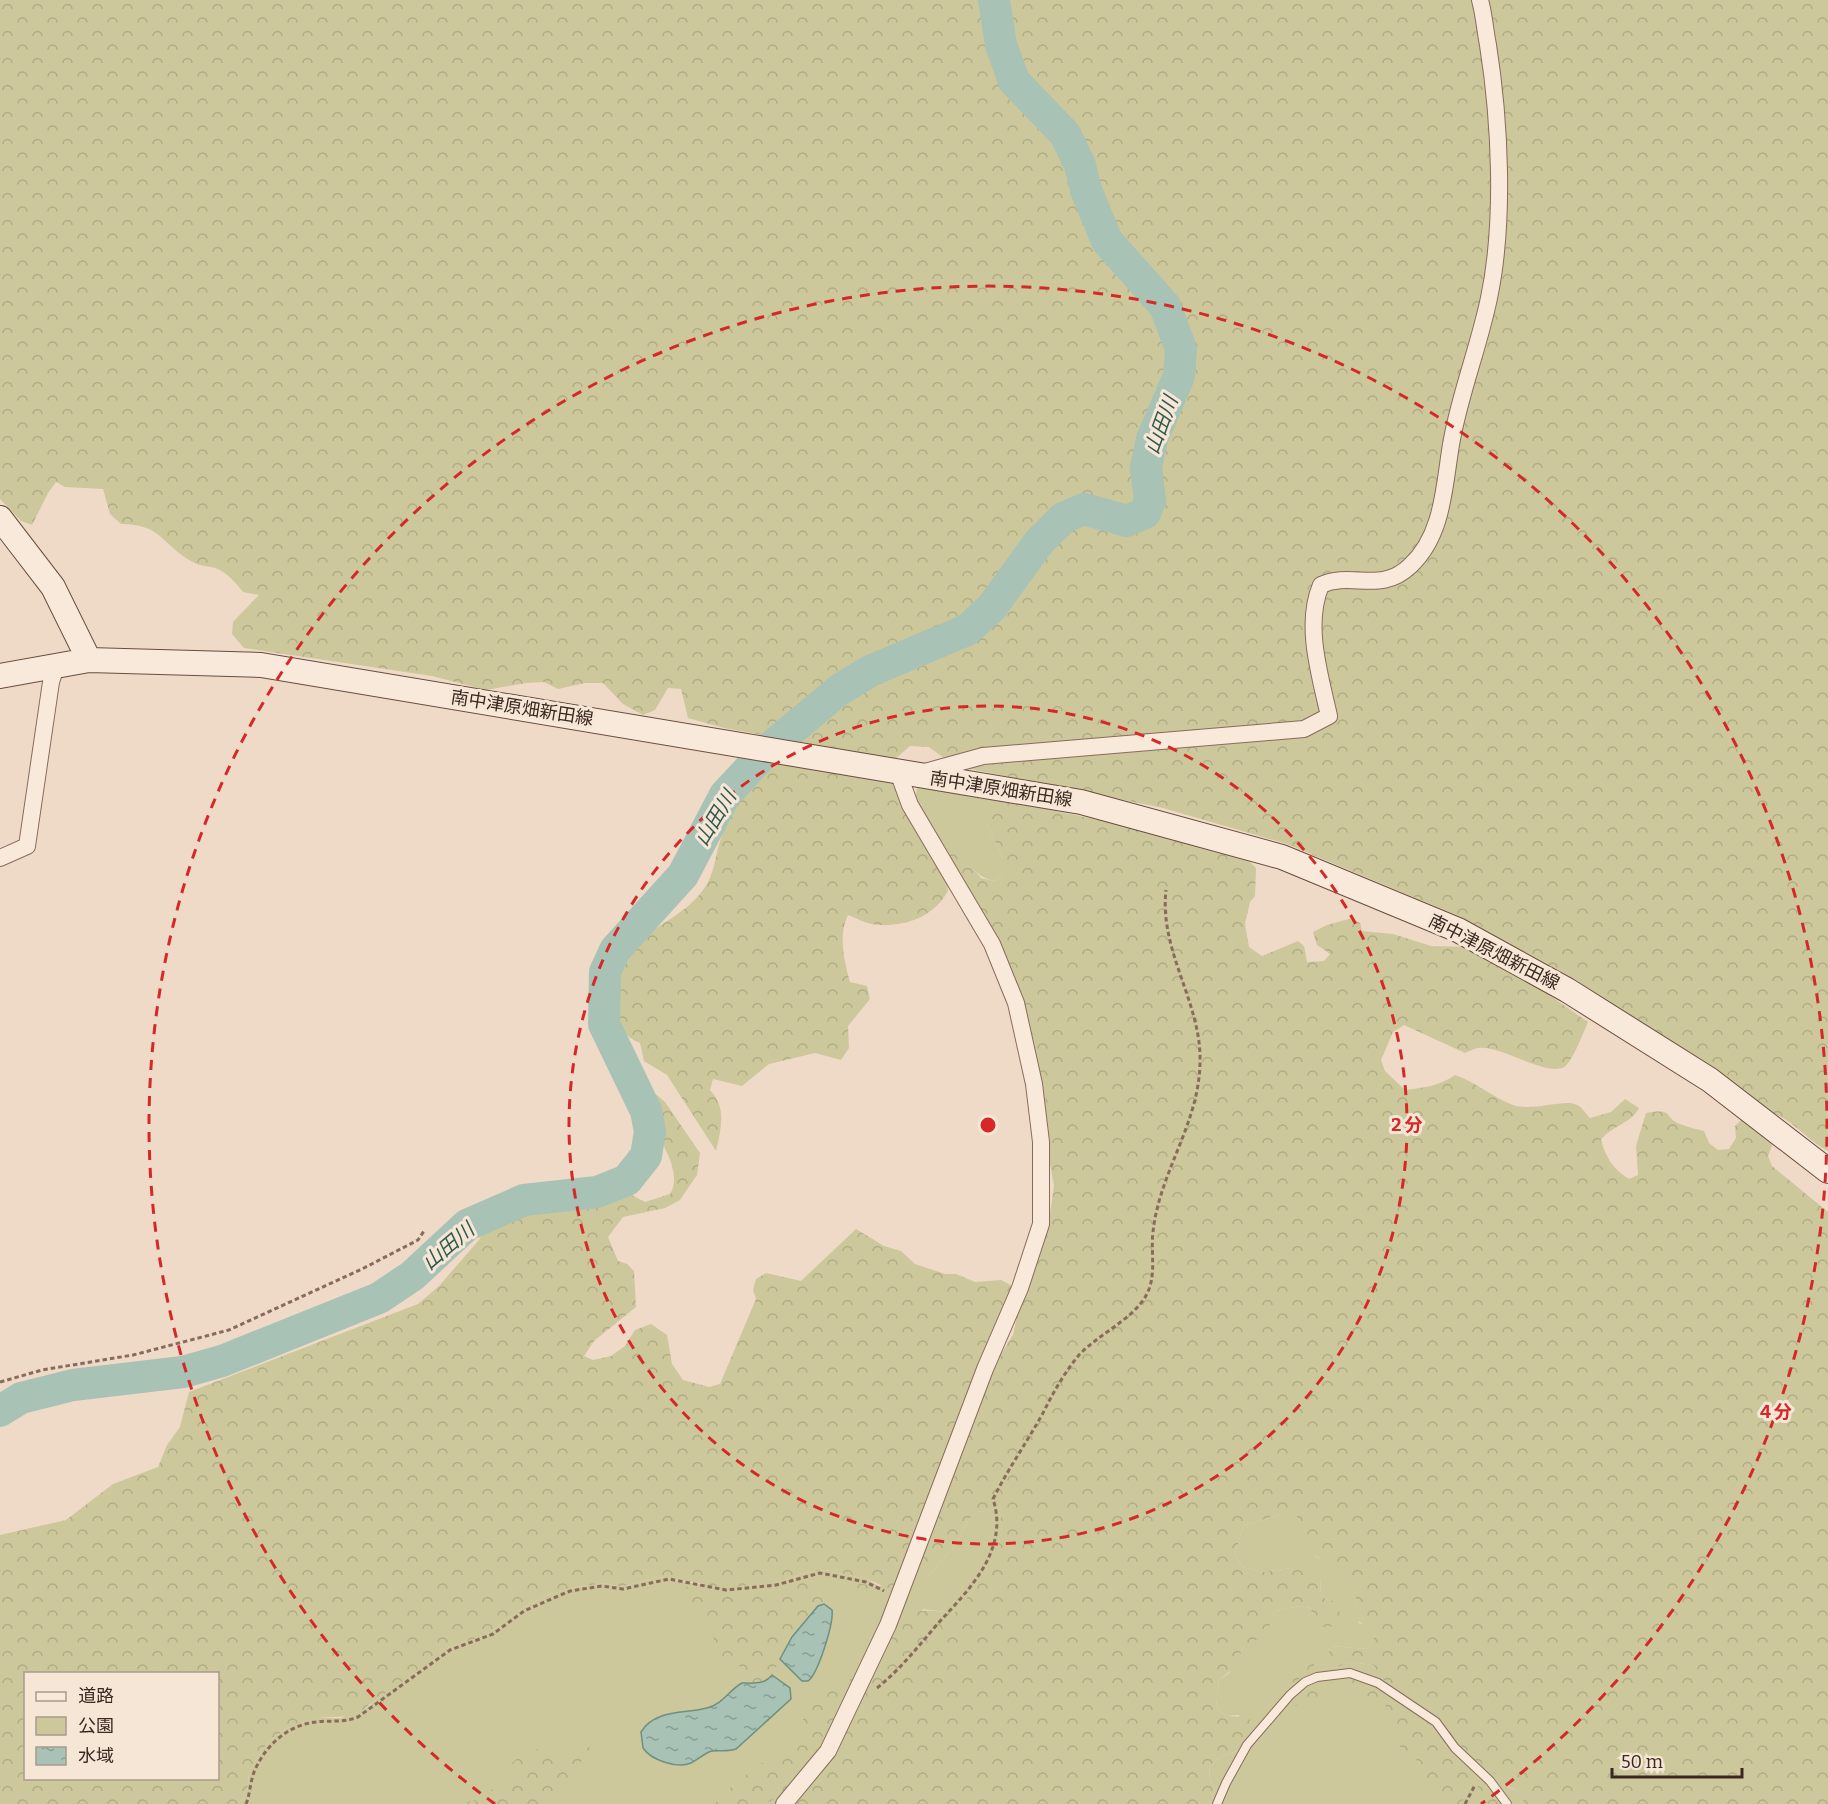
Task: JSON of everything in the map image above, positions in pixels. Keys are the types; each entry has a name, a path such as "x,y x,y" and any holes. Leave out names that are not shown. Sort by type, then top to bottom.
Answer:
{"main road":[{"path":"0,518 53,587 89,660"},
{"name":"南中津原畑新田線","path":"0,676 89,660 261,665 675,733 847,765 1081,802 1282,857 1458,930 1568,990 1710,1080 1828,1171"}],"street":[{"path":"784,1804 828,1751 899,1598 955,1446 1036,1245 1041,1224 1041,1142 1022,1023 1006,976 939,850 910,805 905,774 983,756 1304,729 1329,716 1317,659 1313,604 1321,585 1333,580 1386,582 1411,566 1426,544 1443,504 1451,440 1490,296 1497,225 1498,152 1493,78 1480,0"},
{"path":"0,858 27,846 51,681 56,666"}],"lane":[{"path":"1218,1804 1226,1783 1264,1722 1305,1682 1350,1673 1364,1676 1436,1722 1467,1761 1480,1772 1507,1804"}],"path":[{"path":"854,1698 868,1694 894,1673 974,1585 986,1563 996,1534 998,1517 993,1499 1052,1393 1086,1348 1134,1309 1146,1295 1154,1270 1153,1234 1156,1218 1163,1192 1193,1114 1200,1062 1196,1023 1178,976 1168,937 1164,904 1166,890"},
{"path":"0,1382 42,1370 134,1355 229,1330 362,1269 418,1240 424,1231"},
{"path":"246,1804 254,1773 262,1759 274,1742 289,1730 317,1722 343,1722 358,1717 450,1650 493,1635 524,1611 570,1591 602,1586 623,1589 669,1579 726,1590 776,1586 820,1573 866,1582 899,1598"},
{"path":"1465,1804 1480,1772"}],"green space":[{"path":"0,0 1828,0 1828,1151 1792,1124 1768,1112 1714,1072 1573,978 1461,917 1287,844 1163,808 955,766 929,747 910,746 895,759 724,728 688,718 681,689 668,688 655,710 643,715 623,704 603,683 585,683 558,689 544,682 526,683 486,690 432,676 244,648 232,634 233,622 259,595 243,592 223,572 193,562 183,556 154,532 135,525 121,524 110,514 103,489 65,487 56,482 32,525 21,521 0,499"},
{"path":"765,759 894,781 945,871 948,891 928,913 900,924 876,925 848,915 843,939 844,957 850,982 867,986 870,999 848,1026 849,1048 841,1060 815,1053 769,1064 742,1086 713,1079 710,1090 721,1111 720,1134 716,1151 667,1075 644,1061 640,1043 627,1035 618,1024 613,1011 612,997 618,968 635,944 688,906 707,884 735,799 746,780"},
{"path":"918,785 1003,800 987,824 1003,859 1003,876 994,881 982,876 938,840 922,820 918,809 916,797"},
{"path":"1003,800 1147,830 1247,859 1256,868 1255,896 1250,902 1245,924 1249,947 1262,956 1298,941 1304,946 1307,962 1324,961 1330,954 1317,945 1313,932 1327,925 1352,918 1360,923 1362,931 1393,934 1431,946 1467,947 1536,986 1588,1022 1571,1060 1564,1067 1556,1069 1535,1065 1488,1048 1478,1048 1465,1053 1404,1025 1393,1032 1381,1060 1385,1071 1405,1090 1437,1084 1455,1075 1513,1105 1530,1107 1572,1103 1581,1107 1590,1118 1611,1112 1625,1099 1639,1108 1631,1118 1610,1131 1601,1140 1611,1162 1629,1179 1638,1175 1636,1146 1646,1113 1665,1112 1680,1124 1704,1131 1709,1143 1718,1150 1729,1149 1736,1138 1735,1126 1742,1119 1773,1143 1768,1156 1772,1166 1828,1212 1828,1804 1522,1804 1524,1798 1521,1794 1503,1783 1498,1775 1477,1766 1457,1746 1449,1733 1425,1708 1413,1691 1405,1688 1396,1690 1378,1675 1374,1665 1348,1662 1336,1668 1330,1665 1328,1655 1331,1646 1368,1649 1375,1635 1354,1616 1356,1594 1348,1578 1337,1568 1312,1554 1296,1514 1281,1514 1243,1526 1235,1554 1242,1567 1263,1572 1291,1568 1302,1571 1311,1566 1317,1569 1321,1578 1320,1594 1328,1601 1335,1601 1339,1607 1339,1616 1336,1626 1308,1628 1303,1621 1313,1616 1310,1608 1300,1606 1276,1611 1265,1633 1242,1649 1240,1663 1219,1680 1216,1708 1226,1716 1250,1717 1251,1727 1240,1750 1218,1759 1210,1767 1209,1773 1215,1789 1210,1804 789,1804 892,1626 915,1612 954,1613 990,1565 1000,1536 1001,1522 998,1509 977,1512 969,1519 956,1545 929,1575 909,1589 991,1370 1013,1335 1023,1288 1049,1221 1054,1186 1024,1019 938,843 954,846 981,878 994,881 1003,876 1003,859 987,824 986,816 992,806"},
{"path":"657,1095 665,1102 700,1153 697,1175 680,1200 665,1208 623,1217 608,1237 618,1261 627,1264 634,1271 636,1307 594,1341 584,1356 593,1360 611,1356 625,1346 635,1330 651,1324 667,1335 672,1364 683,1380 709,1387 720,1384 756,1299 753,1290 756,1279 766,1273 801,1281 856,1229 884,1246 901,1251 915,1264 945,1274 956,1274 975,1282 1001,1280 1014,1287 895,1591 866,1579 826,1570 811,1571 775,1583 725,1587 659,1577 620,1587 605,1583 577,1587 551,1594 524,1607 488,1634 448,1648 354,1716 316,1718 287,1728 270,1740 255,1761 249,1773 247,1794 237,1804 0,1804 0,1535 66,1520 113,1484 158,1467 167,1445 180,1427 189,1392 418,1304 439,1286 479,1240 483,1232 476,1224 479,1222 475,1218 485,1209 570,1187 626,1192 645,1202 670,1194 674,1185 671,1163 661,1140 642,1112 642,1107 652,1096"},
{"path":"998,1509 1002,1522 997,1550 972,1592 954,1613 923,1609 778,1804 237,1804 247,1794 249,1773 255,1761 270,1740 287,1728 316,1718 341,1718 368,1707 409,1673 448,1648 488,1634 524,1607 551,1594 605,1583 620,1587 659,1577 697,1584 775,1583 811,1571 826,1570 866,1579 879,1586 929,1575 956,1545 969,1519 977,1512"},
{"path":"1281,1514 1296,1514 1316,1557 1335,1566 1352,1582 1355,1588 1359,1623 1370,1627 1375,1635 1368,1649 1331,1646 1336,1668 1348,1662 1375,1665 1413,1691 1425,1708 1477,1766 1498,1775 1508,1787 1522,1793 1524,1798 1522,1804 1210,1804 1215,1789 1209,1773 1210,1767 1218,1759 1240,1750 1244,1739 1239,1715 1226,1716 1216,1708 1219,1680 1229,1673 1245,1644 1264,1634 1276,1611 1300,1606 1310,1608 1313,1616 1308,1628 1328,1601 1320,1594 1321,1578 1291,1568 1263,1572 1242,1567 1235,1554 1243,1526"},
{"path":"818,1576 820,1582 813,1591 814,1597 826,1591 835,1600 829,1606 824,1604 803,1624 785,1648 772,1675 766,1681 759,1683 748,1680 738,1664 728,1663 719,1653 710,1628 681,1586 728,1593 775,1589"},
{"path":"843,1580 867,1585 882,1593 868,1598 848,1596 844,1594"},
{"path":"1303,1656 1314,1663 1314,1667 1294,1683 1288,1679 1287,1671 1296,1657"},
{"path":"863,1674 824,1748 797,1781 782,1794 766,1803 715,1804 730,1788 762,1763 794,1753 800,1742 802,1722 812,1707 837,1687"},
{"path":"1344,1677 1389,1694 1395,1699 1403,1713 1423,1717 1439,1730 1477,1773 1461,1804 1445,1804 1437,1787 1422,1775 1416,1758 1400,1747 1393,1731 1389,1709 1376,1697 1364,1696 1339,1688 1321,1699 1290,1707 1292,1701 1310,1691 1314,1685 1331,1683"},
{"path":"585,1742 590,1748 570,1779 543,1804 452,1804 477,1800 499,1785 508,1790 511,1786 509,1765 528,1752 542,1749 571,1751"},
{"path":"1482,1778 1504,1804 1469,1804"}],"water":[{"path":"824,1604 832,1610 828,1636 821,1659 812,1676 808,1681 802,1681 780,1659 792,1637 818,1606"},
{"path":"772,1675 790,1688 791,1699 736,1749 712,1751 691,1763 679,1765 658,1760 643,1748 641,1732 654,1719 713,1706 742,1683 762,1682"}],"waterway":[{"name":"山田川","path":"0,1411 21,1398 73,1385 183,1372 222,1361 379,1298 412,1276 467,1225 524,1200 597,1192 627,1180 646,1156 650,1131 646,1111 604,1024 605,972 615,950 683,875 725,795 765,752 839,690 870,671 967,630 992,607 1039,542 1063,518 1084,509 1127,521 1145,513 1150,501 1146,467 1152,439 1179,376 1181,349 1165,306 1107,241 1086,190 1080,165 1065,134 1014,81 1001,45 994,0"}]}
